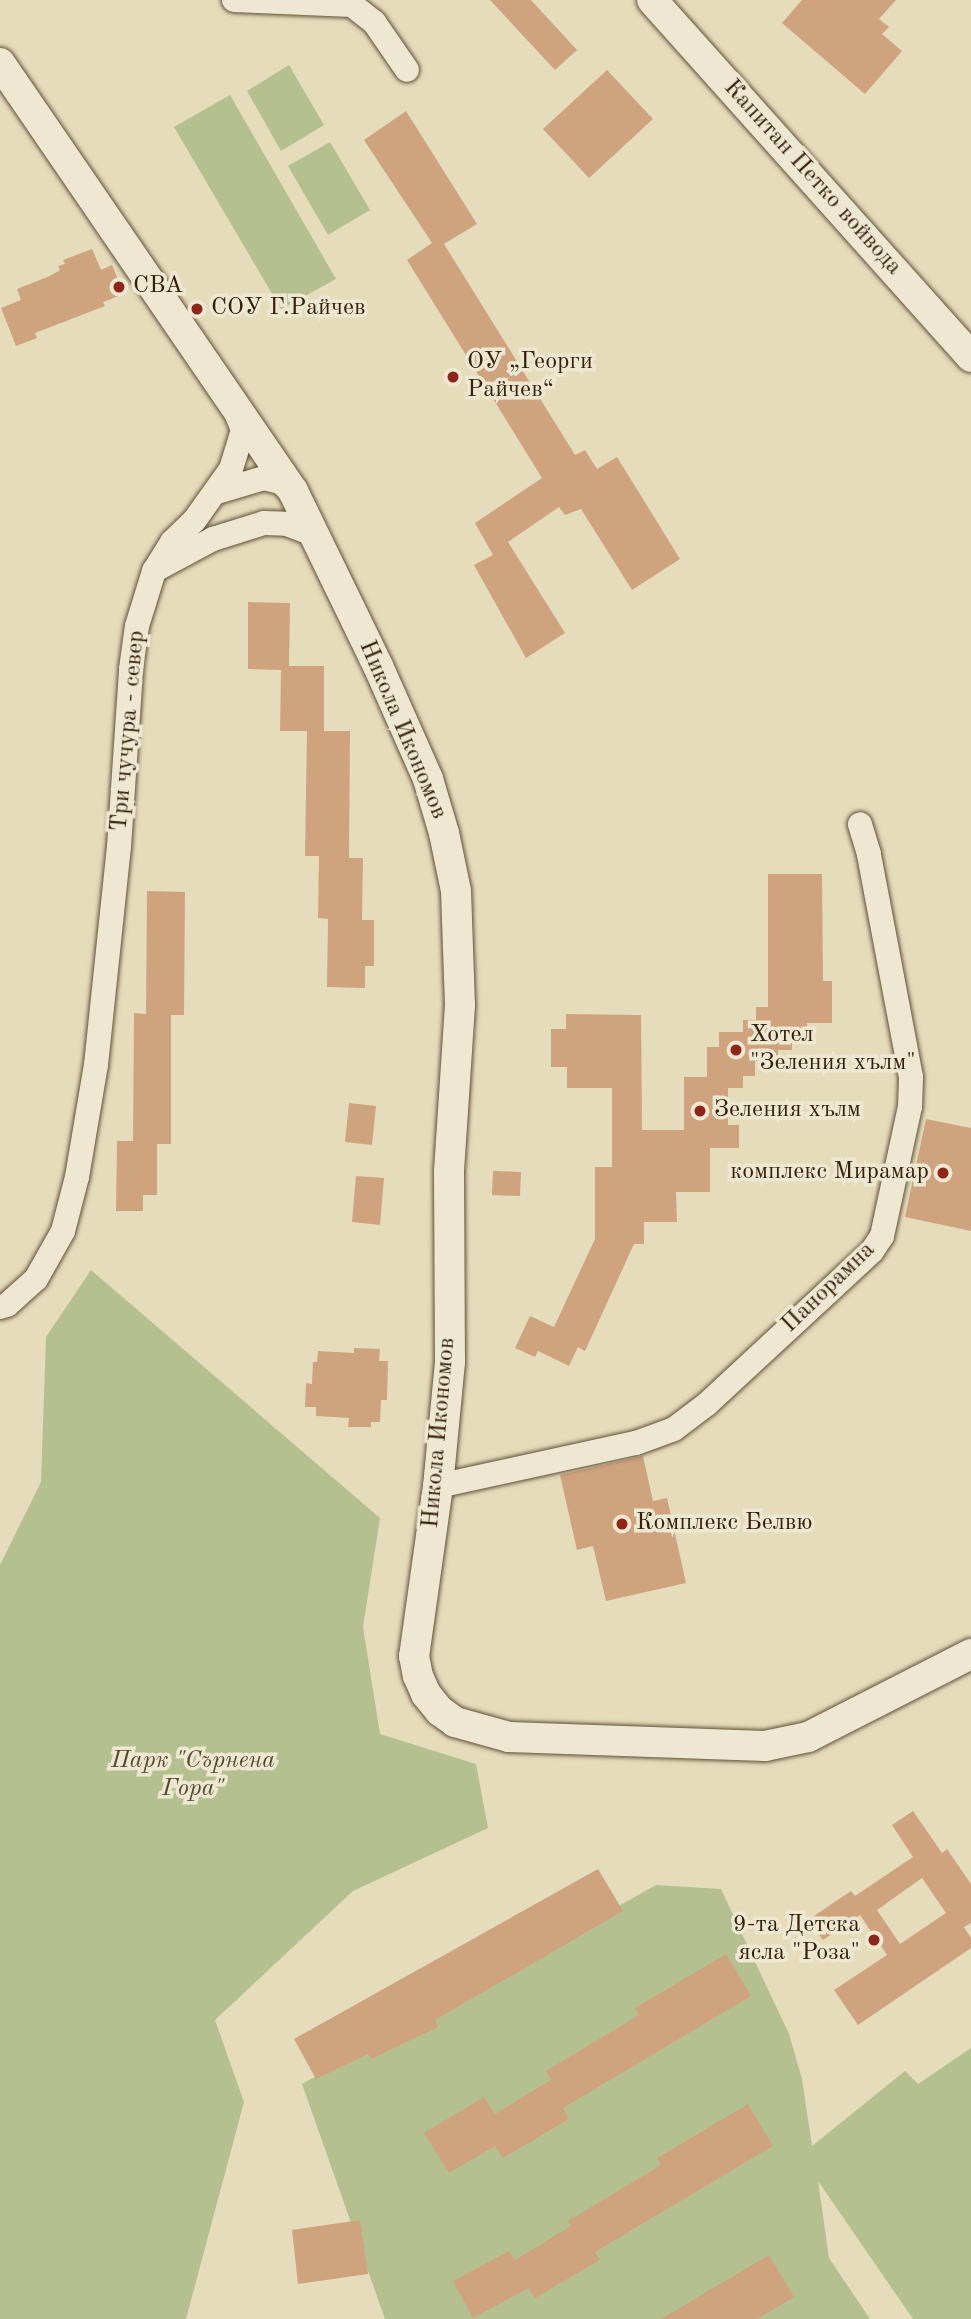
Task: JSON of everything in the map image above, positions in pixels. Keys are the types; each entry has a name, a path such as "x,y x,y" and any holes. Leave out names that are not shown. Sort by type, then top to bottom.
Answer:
{"street":[{"path":"234,0 352,5 374,22 407,70"},
{"name":"Капитан Петко войвода","path":"652,0 971,356"},
{"path":"0,64 230,396 293,491 313,534"},
{"name":"Три чучура - север","path":"0,1307 8,1305 36,1279 63,1231 77,1177 99,1038 119,847 131,669 137,626 154,571 172,542 216,492 231,469 243,430 230,396"},
{"path":"216,492 264,478 280,482 293,491"},
{"path":"154,571 212,539 264,523 287,512 292,505 293,491"},
{"path":"264,523 287,524 313,534"},
{"name":"Никола Икономов","path":"313,534 378,666 428,779 444,833 456,891 461,978 448,1185 450,1362 438,1486 416,1637 415,1666 432,1703 455,1722 509,1737 737,1746 788,1743 839,1722 971,1654"},
{"name":"Панорамна","path":"438,1486 636,1443 674,1429 707,1404 878,1242 885,1230 910,1107 911,1077 869,854 860,824"}],"green space":[{"path":"289,65 324,125 281,151 247,91"},
{"path":"230,95 336,279 281,309 174,127"},
{"path":"330,142 370,210 328,235 288,166"},
{"name":"Парк \"Сърнена Гора\"","path":"91,1270 380,1518 363,1627 380,1734 476,1764 488,1828 353,1891 215,2020 244,2102 186,2319 0,2319 0,1565 41,1482 46,1337"},
{"path":"656,1885 721,1889 789,2034 802,2079 812,2146 905,2071 918,2084 971,2048 971,2319 913,2319 818,2181 829,2258 870,2319 385,2319 302,2084"}],"building":[{"path":"490,0 531,0 577,50 555,70"},
{"path":"802,0 896,0 879,19 889,27 882,34 902,51 865,94 782,23"},
{"path":"607,70 653,119 589,178 543,129"},
{"path":"406,111 477,224 444,244 575,455 585,450 597,469 617,457 680,559 632,590 581,509 565,515 559,507 508,542 565,633 526,658 474,565 493,555 475,523 542,478 407,260 432,243 364,140"},
{"path":"92,249 101,270 112,265 124,294 103,302 105,306 35,333 37,338 16,346 1,308 21,300 17,289 50,276 60,270 58,266 65,264 63,260"},
{"path":"248,602 290,603 289,666 324,666 324,731 350,731 349,858 363,858 362,920 374,920 374,966 365,966 365,988 327,987 328,919 318,918 319,856 305,856 307,731 280,731 281,670 248,669"},
{"path":"768,874 822,874 823,981 832,981 832,1023 807,1023 807,1038 792,1038 792,1050 778,1050 778,1061 755,1061 755,1076 743,1076 743,1088 728,1088 728,1125 739,1125 739,1148 710,1148 710,1192 676,1192 677,1222 644,1222 644,1244 634,1244 585,1351 578,1347 569,1366 538,1351 535,1357 515,1348 530,1316 554,1327 595,1239 595,1167 612,1167 612,1088 567,1088 567,1067 551,1067 551,1029 566,1029 566,1014 641,1015 642,1130 684,1130 684,1077 707,1077 707,1047 719,1047 719,1032 743,1032 743,1020 756,1020 756,1007 768,1007"},
{"path":"147,891 185,892 184,1015 171,1015 171,1144 157,1144 157,1195 143,1195 143,1211 116,1211 117,1141 133,1141 134,1013 146,1014"},
{"path":"349,1103 376,1106 372,1145 345,1142"},
{"name":"комплекс Мирамар","path":"926,1119 971,1128 971,1231 905,1217"},
{"path":"493,1171 521,1172 520,1196 492,1195"},
{"path":"356,1176 384,1178 380,1225 352,1222"},
{"path":"354,1348 380,1349 379,1361 388,1361 387,1400 381,1400 380,1422 371,1422 371,1427 348,1427 349,1418 316,1416 316,1407 305,1407 306,1383 312,1384 313,1362 317,1362 318,1351 354,1353"},
{"name":"Комплекс Белвю","path":"643,1456 653,1501 667,1498 686,1583 606,1601 593,1546 577,1550 560,1475"},
{"path":"913,1811 942,1853 947,1849 971,1884 971,1923 964,1927 971,1938 971,1948 858,2025 834,1990 887,1955 860,1915 823,1940 808,1920 851,1891 855,1896 913,1857 892,1825","holes":["922,1878 946,1913 900,1944 877,1910"]},
{"path":"598,1869 623,1911 435,2020 438,2027 371,2059 368,2054 316,2079 294,2039"},
{"path":"726,1954 751,1996 563,2108 569,2119 503,2158 495,2146 449,2173 424,2133 484,2097 495,2114 551,2080 546,2071 639,2015 635,2008"},
{"path":"748,2104 773,2146 595,2252 600,2260 535,2298 529,2288 473,2318 453,2281 509,2251 515,2260 571,2226 568,2221 661,2165 657,2158"},
{"path":"360,2220 368,2274 298,2284 292,2230"},
{"path":"769,2255 794,2297 757,2319 661,2319"}],"place":[{"name":"CBA","path":"119,287"},
{"name":"СОУ Г.Райчев","path":"197,309"},
{"name":"ОУ „Георги Райчев“","path":"453,377"},
{"name":"Хотел \"Зеления хълм\"","path":"736,1050"},
{"name":"Зеления хълм","path":"700,1111"},
{"name":"комплекс Мирамар","path":"943,1173"},
{"name":"Комплекс Белвю","path":"622,1524"},
{"name":"9-та Детска ясла \"Роза\"","path":"874,1940"}]}
